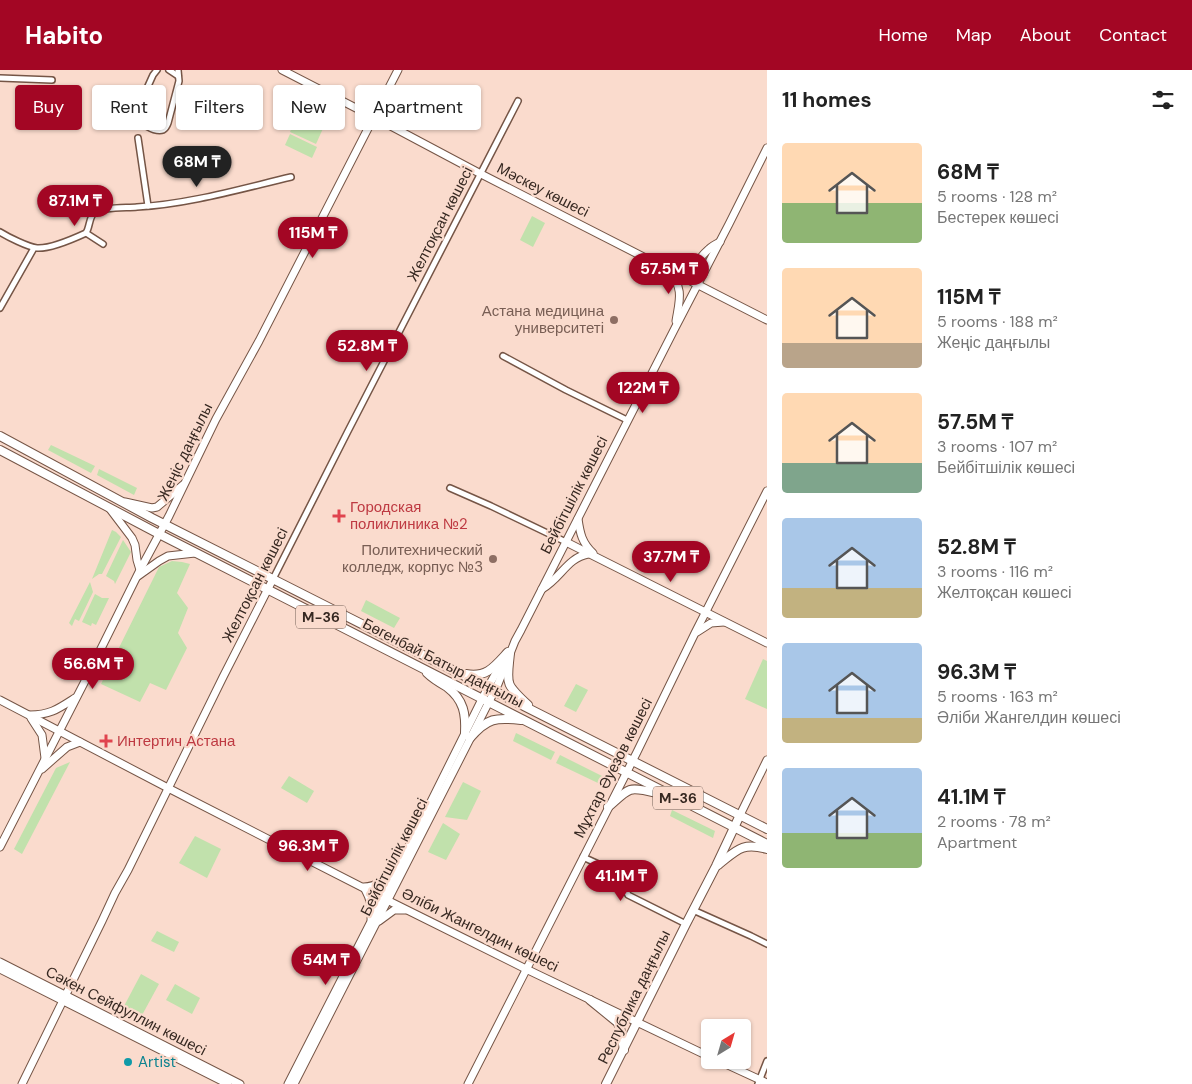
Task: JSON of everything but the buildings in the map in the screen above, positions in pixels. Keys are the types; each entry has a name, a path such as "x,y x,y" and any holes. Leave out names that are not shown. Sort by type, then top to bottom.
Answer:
{"main road":[{"name":"Мәскеу көшесі","path":"282,70 355,107"},
{"name":"Жеңіс даңғылы","path":"390,85 398,70"},
{"name":"Жеңіс даңғылы","path":"0,847 165,524 213,425 259,341 367,130"},
{"name":"Мәскеу көшесі","path":"398,130 767,320"},
{"name":"Бейбітшілік көшесі","path":"288,1084 372,921 386,899 509,652 767,148"},
{"path":"670,271 686,271 695,267 708,249 720,242"},
{"path":"658,264 673,276 680,288 675,328"},
{"name":"Бөгенбай Батыр даңғылы","path":"0,436 165,524 767,829"},
{"name":"Бөгенбай Батыр даңғылы","path":"1,450 195,553 767,844"},
{"path":"121,501 152,508 157,507 185,483"},
{"name":"Мұхтар Әуезов көшесі","path":"468,1084 627,772 767,491"},
{"path":"110,508 132,538 135,545 139,573 168,556 195,553"},
{"path":"578,517 583,542 598,559"},
{"path":"566,542 767,643"},
{"path":"542,589 551,584 573,560 580,555 588,554"},
{"name":"Желтоқсан көшесі","path":"22,1084 115,893 273,579"},
{"path":"695,634 711,623 725,622"},
{"path":"458,672 471,675 490,671 509,652"},
{"path":"509,652 508,680 510,688 535,711"},
{"path":"422,668 433,680 457,695 462,704 468,736"},
{"path":"45,758 42,735 29,715 46,714 58,709 77,696"},
{"name":"Әліби Жангелдин көшесі","path":"0,700 407,910 701,1053"},
{"path":"468,736 492,720 505,718 526,721"},
{"name":"Бейбітшілік көшесі","path":"294,1084 371,934 401,862 468,736"},
{"path":"38,772 67,746 80,742"},
{"name":"Республика даңғылы","path":"606,1084 638,1022 683,923 693,910 716,866 732,826 740,815 767,760"},
{"path":"608,807 631,789 640,789 675,797"},
{"path":"716,866 740,848 756,846 767,849"},
{"path":"372,921 372,906 364,888 378,884 401,862"},
{"path":"371,934 380,921 394,910 407,910"},
{"name":"Сәкен Сейфуллин көшесі","path":"0,962 64,998 228,1084"},
{"name":"Сәкен Сейфуллин көшесі","path":"0,969 64,998 240,1084"},
{"path":"590,1000 617,1022 620,1027 624,1050"},
{"path":"735,1069 762,1082"}],"street":[{"path":"157,70 134,115 139,121 156,130 164,129 168,123 179,81 178,70"},
{"path":"169,70 178,76"},
{"path":"0,78 52,80"},
{"name":"Желтоқсан көшесі","path":"273,579 518,101"},
{"path":"138,138 148,206"},
{"path":"0,232 34,248 44,248 86,233 96,211 190,200 291,177"},
{"path":"86,233 103,244"},
{"path":"0,308 34,248"},
{"path":"503,356 627,420"},
{"path":"450,488 566,542"},
{"path":"583,857 624,876 628,895 683,923"},
{"path":"693,910 767,944"},
{"path":"762,1082 767,1062"}],"green space":[{"path":"291,130 322,130 316,144 290,132"},
{"path":"290,134 317,147 312,158 285,145"},
{"path":"532,216 545,223 533,247 520,240"},
{"path":"51,445 95,466 91,473 48,450"},
{"path":"99,469 137,488 134,495 97,475"},
{"path":"112,530 121,537 102,574 92,579"},
{"path":"123,540 131,552 115,584 114,581 106,576"},
{"path":"172,561 190,564 177,593 188,608 178,633 187,648 166,690 150,683 140,702 101,684 159,567"},
{"path":"90,582 93,592 79,621 75,619 72,626 69,623"},
{"path":"95,594 102,598 109,598 96,625 92,623 91,626 82,622"},
{"path":"366,600 400,618 394,628 361,611"},
{"path":"763,659 767,661 767,709 745,699"},
{"path":"576,684 588,690 576,712 564,706"},
{"path":"516,733 555,752 551,760 513,741"},
{"path":"560,755 604,777 600,784 556,763"},
{"path":"70,762 22,854 14,849 56,768"},
{"path":"289,776 314,791 307,803 281,788"},
{"path":"463,782 481,791 467,820 445,817"},
{"path":"672,810 715,831 713,838 670,816"},
{"path":"443,823 460,834 446,860 428,852"},
{"path":"195,836 221,849 207,878 179,863"},
{"path":"157,931 179,942 174,952 151,941"},
{"path":"141,974 159,984 141,1017 123,1008"},
{"path":"175,984 200,998 192,1014 166,1000"}],"place":[{"name":"Астана медицина университеті","path":"614,320"},
{"name":"Городская поликлиника №2","path":"339,516"},
{"name":"Политехнический колледж, корпус №3","path":"493,559"},
{"name":"Интертич Астана","path":"106,741"},
{"name":"Artist","path":"128,1062"}]}
